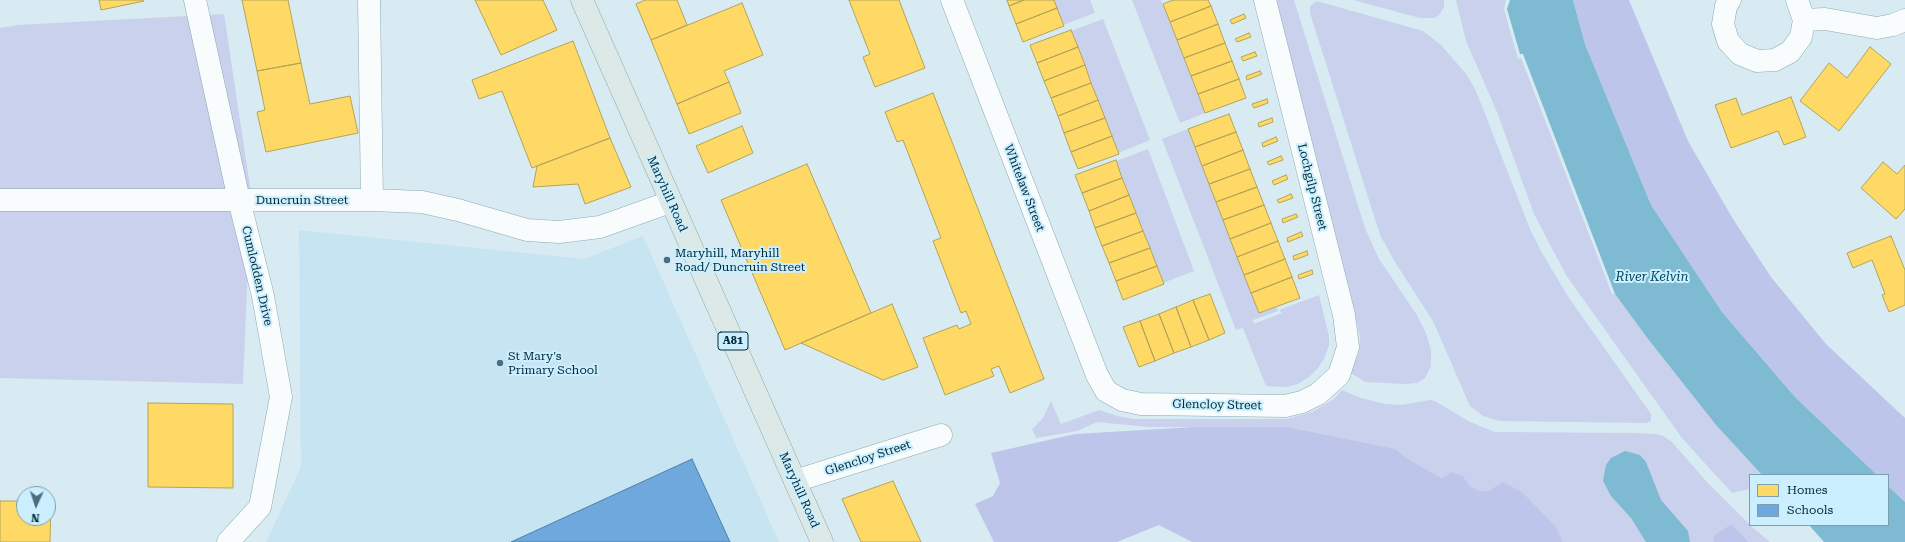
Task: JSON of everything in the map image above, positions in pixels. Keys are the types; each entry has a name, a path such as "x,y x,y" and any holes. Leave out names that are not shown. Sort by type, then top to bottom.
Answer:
{"main road":[{"name":"Maryhill Road","path":"582,0 670,202 822,542"}],"street":[{"name":"Cumlodden Drive","path":"195,0 239,200 263,296 281,397 260,507 228,542"},
{"path":"369,0 372,200"},
{"name":"Whitelaw Street","path":"952,0 1097,376"},
{"name":"Lochgilp Street","path":"1264,0 1344,315 1348,347 1339,375"},
{"path":"1730,0 1726,6 1723,24 1728,41 1740,54 1757,61 1774,60 1790,52 1801,37 1800,10 1825,19 1877,28 1893,25 1905,20"},
{"name":"Duncruin Street","path":"0,200 372,200 422,202 441,205 527,230 567,231 600,227 670,202"},
{"name":"Glencloy Street","path":"1097,376 1106,391 1122,400 1141,404 1285,406 1302,402 1318,394 1339,375"},
{"name":"Glencloy Street","path":"795,481 940,435"}],"shaded area":[{"path":"1054,0 1090,0 1095,13 1063,25"},
{"path":"1132,0 1161,0 1205,113 1180,123"},
{"path":"1266,0 1294,0 1365,228 1379,259 1417,315 1426,333 1431,350 1431,366 1425,378 1417,383 1406,384 1365,382 1351,373 1359,352 1360,338 1357,322 1308,131"},
{"path":"1353,0 1444,0 1444,7 1439,15 1434,18 1420,18"},
{"path":"1456,0 1506,0 1504,9 1518,59 1521,58 1612,294 1615,294 1648,339 1716,425 1761,474 1749,474 1749,489 1732,493 1682,438 1566,275 1534,214 1497,112 1466,41"},
{"path":"1573,0 1629,0 1688,141 1733,219 1771,277 1826,344 1905,418 1905,502 1889,487 1889,474 1876,474 1795,397 1722,312 1651,205 1585,44"},
{"path":"1317,1 1423,31 1441,45 1467,75 1476,91 1530,229 1541,251 1567,295 1651,414 1651,421 1646,423 1499,421 1483,416 1470,406 1433,321 1395,262 1380,235 1310,13 1310,6"},
{"path":"224,14 251,193 243,384 0,378 0,28 18,25"},
{"path":"1103,19 1150,140 1118,153 1071,31"},
{"path":"1188,129 1259,313 1276,307 1278,311 1253,320 1254,324 1282,313 1279,310 1319,295 1329,336 1329,345 1324,359 1318,368 1309,377 1298,384 1286,387 1266,386 1243,328 1236,330 1162,139"},
{"path":"1148,149 1194,271 1163,283 1116,161"},
{"name":"St Mary's Primary School","path":"299,230 584,259 643,236 779,542 266,542 301,467"},
{"path":"1342,390 1358,397 1385,404 1401,405 1430,400 1435,401 1470,422 1495,432 1636,433 1663,436 1672,442 1707,482 1749,524 1749,526 1751,526 1770,542 1749,542 1731,524 1713,536 1714,542 1563,542 1556,527 1489,491 1479,491 1470,486 1463,476 1452,472 1441,478 1405,457 1396,449 1288,427 1149,427 1097,422 1077,431 1036,438 1032,429 1043,418 1051,401 1061,424 1099,410 1134,419 1286,419 1312,412 1334,399"},
{"path":"1194,427 1288,427 1396,449 1405,457 1441,478 1452,472 1463,476 1470,486 1479,491 1489,491 1503,482 1522,492 1556,527 1563,542 1192,542 1159,525 1117,542 994,542 975,504 993,496 1000,483 991,453 1075,434"},
{"path":"1731,524 1749,542 1714,542 1713,536"}],"water":[{"name":"River Kelvin","path":"1510,0 1573,0 1585,44 1651,205 1722,312 1795,397 1876,474 1761,474 1716,425 1648,339 1615,294 1523,54 1520,54 1507,9"},
{"path":"1625,451 1640,455 1646,462 1661,500 1688,531 1690,542 1646,542 1631,518 1611,496 1603,481 1606,465 1611,458"},
{"path":"1889,487 1905,502 1905,542 1824,542 1810,526 1889,526"}],"building: Homes":[{"path":"99,0 143,0 144,1 101,10"},
{"path":"242,0 288,0 301,63 257,71"},
{"path":"475,0 543,0 557,30 501,55"},
{"path":"645,0 677,0 687,25 651,40 636,4"},
{"path":"849,0 899,0 925,68 875,87 863,57 870,54"},
{"path":"1007,0 1024,0 1009,6"},
{"path":"1024,0 1054,0 1057,8 1016,24 1009,6"},
{"path":"1173,0 1208,0 1211,6 1170,22 1163,4"},
{"path":"742,3 763,55 724,71 729,82 677,104 651,40"},
{"path":"1211,6 1218,24 1177,40 1170,22"},
{"path":"1057,8 1064,26 1023,42 1016,24"},
{"path":"1244,14 1246,18 1232,24 1230,20"},
{"path":"1218,24 1225,43 1184,58 1177,40"},
{"path":"1071,30 1078,47 1037,63 1030,45"},
{"path":"1249,33 1251,37 1237,42 1235,39"},
{"path":"573,41 610,138 532,168 502,91 479,99 472,80"},
{"path":"1225,43 1232,61 1191,76 1184,58"},
{"path":"1078,47 1085,65 1044,81 1037,63"},
{"path":"1870,47 1891,64 1839,131 1800,101 1829,63 1847,78"},
{"path":"1255,52 1257,56 1243,61 1241,57"},
{"path":"1232,61 1239,79 1198,94 1191,76"},
{"path":"301,63 310,104 350,96 358,133 266,152 257,112 265,110 257,71"},
{"path":"1085,65 1091,83 1051,98 1044,81"},
{"path":"1260,71 1262,74 1247,80 1246,76"},
{"path":"1239,79 1246,98 1205,113 1198,94"},
{"path":"729,82 741,113 689,134 677,104"},
{"path":"1091,83 1098,100 1058,116 1051,98"},
{"path":"933,93 1044,379 1010,393 999,366 991,369 994,376 945,395 923,338 957,325 959,329 971,324 966,311 961,313 933,241 941,238 903,140 897,142 885,112"},
{"path":"1791,97 1806,137 1784,145 1778,131 1731,148 1715,105 1736,98 1742,115"},
{"path":"1267,99 1268,103 1254,108 1252,104"},
{"path":"1098,100 1105,118 1064,133 1058,116"},
{"path":"1229,114 1236,132 1195,147 1188,129"},
{"path":"1105,118 1112,136 1071,152 1064,133"},
{"path":"1272,118 1273,122 1259,127 1258,123"},
{"path":"742,126 753,153 708,173 696,146"},
{"path":"1236,132 1243,150 1202,166 1195,147"},
{"path":"1112,136 1119,154 1078,169 1071,152"},
{"path":"1276,137 1278,141 1263,147 1262,143"},
{"path":"610,138 631,187 585,204 578,184 533,187 537,166"},
{"path":"1243,150 1250,169 1209,184 1202,166"},
{"path":"1281,156 1283,160 1269,165 1267,162"},
{"path":"1116,160 1122,178 1082,193 1075,175"},
{"path":"1883,162 1897,174 1905,165 1905,209 1896,219 1861,188"},
{"path":"807,164 871,313 785,350 721,200"},
{"path":"1250,169 1257,187 1216,202 1209,184"},
{"path":"1286,175 1288,179 1274,185 1272,181"},
{"path":"1122,178 1129,195 1089,211 1082,193"},
{"path":"1257,187 1264,205 1223,220 1216,202"},
{"path":"1291,194 1293,198 1279,203 1277,200"},
{"path":"1129,195 1136,213 1095,228 1089,211"},
{"path":"1264,205 1271,223 1230,239 1223,220"},
{"path":"1136,213 1143,231 1102,246 1095,228"},
{"path":"1296,214 1298,217 1283,223 1282,219"},
{"path":"1271,223 1278,241 1237,257 1230,239"},
{"path":"1143,231 1150,248 1109,263 1102,246"},
{"path":"1301,232 1303,236 1288,242 1287,238"},
{"path":"1891,236 1905,270 1905,305 1889,312 1882,295 1885,294 1872,260 1853,268 1847,253"},
{"path":"1278,241 1285,259 1244,275 1237,257"},
{"path":"1150,248 1157,266 1116,281 1109,263"},
{"path":"1307,251 1308,255 1294,260 1293,256"},
{"path":"1285,259 1292,277 1251,293 1244,275"},
{"path":"1157,266 1164,284 1123,300 1116,281"},
{"path":"1312,270 1313,274 1299,279 1298,275"},
{"path":"1292,277 1300,298 1259,313 1251,293"},
{"path":"1210,294 1225,333 1209,340 1193,300"},
{"path":"1193,300 1209,340 1191,347 1176,307"},
{"path":"892,304 918,367 883,380 801,343"},
{"path":"1176,307 1191,347 1174,353 1159,314"},
{"path":"1159,314 1174,353 1155,361 1140,321"},
{"path":"1140,321 1155,361 1139,367 1123,327"},
{"path":"148,403 233,404 233,488 148,487"},
{"path":"893,481 921,542 861,542 842,499"},
{"path":"0,501 16,501 16,526 50,526 50,542 0,542"}],"building: Schools":[{"path":"692,459 730,542 511,542"}],"place":[{"name":"Maryhill, Maryhill Road/ Duncruin Street","path":"667,260"},
{"name":"St Mary's Primary School","path":"500,363"}]}
